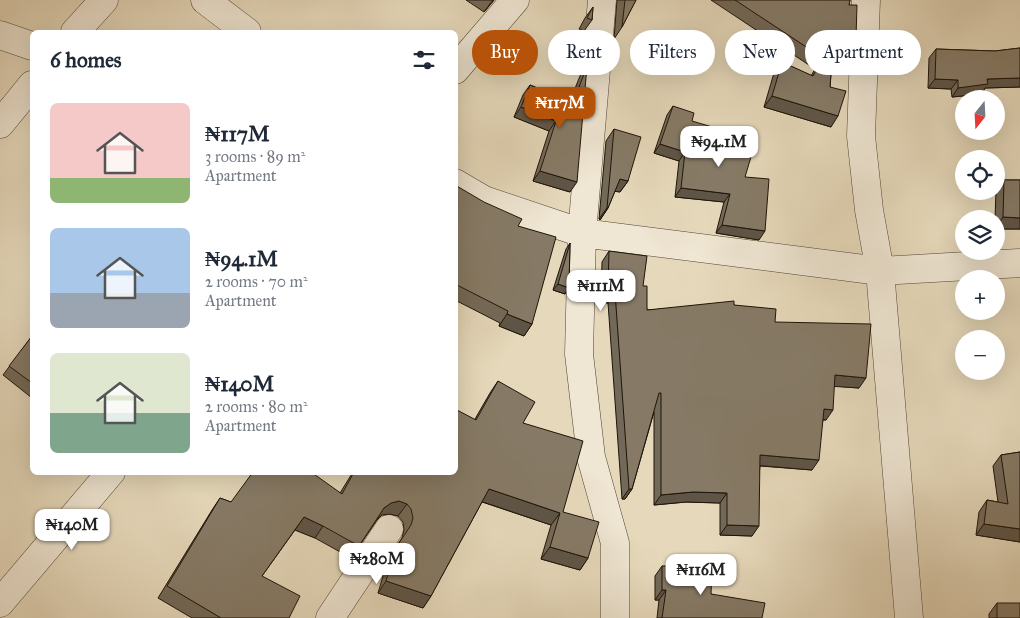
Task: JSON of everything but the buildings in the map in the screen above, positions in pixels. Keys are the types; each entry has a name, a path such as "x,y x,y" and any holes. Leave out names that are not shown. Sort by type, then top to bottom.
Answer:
{"street":[{"path":"77,30 104,0"},
{"path":"205,0 244,30"},
{"path":"458,66 515,0"},
{"path":"602,0 582,233 579,354 591,457 615,543 614,618"},
{"path":"866,0 861,136 869,210 880,271 909,618"},
{"path":"0,35 30,45"},
{"path":"0,124 30,87"},
{"path":"458,185 484,200 582,233 880,271 1020,263"},
{"path":"0,603 108,475"},
{"path":"330,618 389,529"}]}
